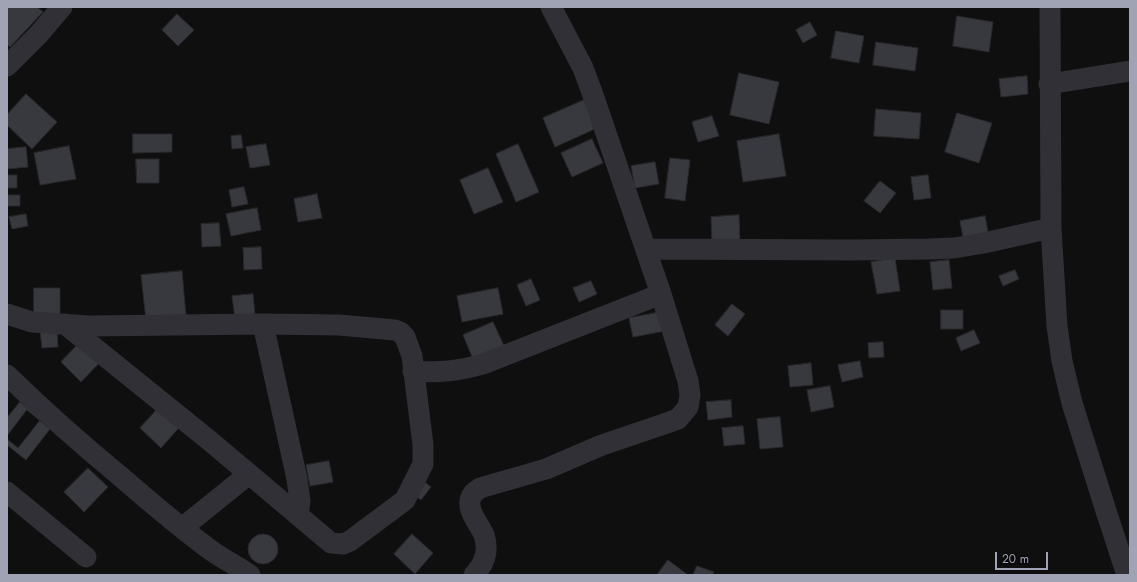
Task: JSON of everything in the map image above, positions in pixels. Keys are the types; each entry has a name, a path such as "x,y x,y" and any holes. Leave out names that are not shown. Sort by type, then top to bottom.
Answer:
{"street":[{"path":"7,66 39,34 62,7"},
{"path":"474,575 483,564 486,554 484,535 472,513 470,502 473,494 480,488 546,469 602,445 678,418 688,407 690,395 688,381 661,294 583,68 551,7"},
{"path":"1050,7 1051,228 1057,326 1062,361 1072,403 1127,575"},
{"path":"1050,84 1130,71"},
{"path":"646,249 844,250 954,248 1051,228"},
{"path":"413,371 435,373 448,372 483,364 661,294"},
{"path":"7,314 32,322 65,324 89,326 262,324 338,325 395,330 405,336 412,356 423,445 423,464 405,500 350,541 343,544 331,543 65,324"},
{"path":"262,324 297,479 300,501 298,515"},
{"path":"7,374 28,396 80,443 182,528 225,561 250,575"},
{"path":"182,528 249,474"},
{"path":"7,492 86,557"}],"building":[{"path":"7,7 37,7 43,12 10,47 7,44"},
{"path":"177,14 194,30 178,46 162,30"},
{"path":"957,16 993,22 989,52 953,46"},
{"path":"810,22 817,35 803,43 796,30"},
{"path":"836,31 864,36 859,63 831,58"},
{"path":"876,42 918,48 915,71 873,65"},
{"path":"739,73 779,82 769,124 730,115"},
{"path":"1027,76 1028,94 1001,97 999,79"},
{"path":"26,94 57,122 32,149 7,125 7,115"},
{"path":"584,100 597,128 555,147 543,118"},
{"path":"876,109 921,113 919,139 874,136"},
{"path":"957,113 992,123 979,163 945,152"},
{"path":"712,116 719,136 698,142 692,122"},
{"path":"133,134 172,134 172,152 133,153"},
{"path":"779,134 786,176 743,182 737,141"},
{"path":"241,135 243,148 232,149 231,136"},
{"path":"592,139 603,163 572,177 561,153"},
{"path":"266,144 270,165 250,168 246,147"},
{"path":"518,144 539,192 516,202 496,154"},
{"path":"69,146 76,179 40,185 34,153"},
{"path":"26,147 28,167 7,169 7,149"},
{"path":"670,158 690,160 685,201 665,198"},
{"path":"136,159 159,159 159,183 137,183"},
{"path":"655,162 659,184 635,188 631,166"},
{"path":"488,168 503,202 474,214 460,180"},
{"path":"7,175 17,175 17,188 7,188"},
{"path":"928,175 931,198 914,200 911,177"},
{"path":"880,181 896,193 880,213 864,201"},
{"path":"244,187 248,204 232,207 229,190"},
{"path":"317,194 322,218 298,222 294,199"},
{"path":"7,195 20,195 20,206 7,206"},
{"path":"257,208 261,230 231,236 226,214"},
{"path":"26,214 28,226 12,229 9,217"},
{"path":"739,215 740,243 712,244 711,217"},
{"path":"985,216 989,238 964,243 960,221"},
{"path":"219,223 221,246 202,247 201,224"},
{"path":"261,247 262,269 244,270 243,248"},
{"path":"895,258 900,291 877,294 871,262"},
{"path":"949,260 952,288 933,290 930,262"},
{"path":"1015,270 1019,279 1003,286 999,276"},
{"path":"182,271 186,316 146,320 141,275"},
{"path":"531,279 540,300 526,306 517,285"},
{"path":"591,281 597,294 579,302 573,288"},
{"path":"34,288 60,288 60,315 34,315"},
{"path":"498,288 503,314 462,322 457,296"},
{"path":"253,294 255,316 235,318 232,296"},
{"path":"732,304 745,314 728,336 715,325"},
{"path":"941,310 963,310 963,329 941,329"},
{"path":"661,312 665,331 633,337 629,318"},
{"path":"493,322 507,352 476,366 463,335"},
{"path":"57,328 58,347 42,348 40,330"},
{"path":"974,330 980,343 961,351 956,338"},
{"path":"83,339 103,359 81,382 61,362"},
{"path":"883,342 884,357 869,358 868,343"},
{"path":"860,361 863,377 842,382 838,365"},
{"path":"811,363 813,385 790,387 788,366"},
{"path":"830,386 834,407 811,412 807,390"},
{"path":"731,400 732,417 708,420 706,402"},
{"path":"20,402 41,419 18,448 7,439 7,418"},
{"path":"162,404 183,423 161,448 140,428"},
{"path":"27,410 50,429 26,460 7,445 7,436"},
{"path":"780,417 783,447 760,449 757,419"},
{"path":"743,426 745,444 724,446 722,428"},
{"path":"329,461 333,482 310,486 306,465"},
{"path":"88,468 108,487 84,512 64,492"},
{"path":"421,479 431,487 421,500 411,492"},
{"path":"263,534 273,539 278,549 273,559 263,564 253,559 248,549 253,539"},
{"path":"412,534 433,553 415,574 394,554"},
{"path":"668,560 688,575 657,575"},
{"path":"697,566 714,572 712,575 693,575"}]}
